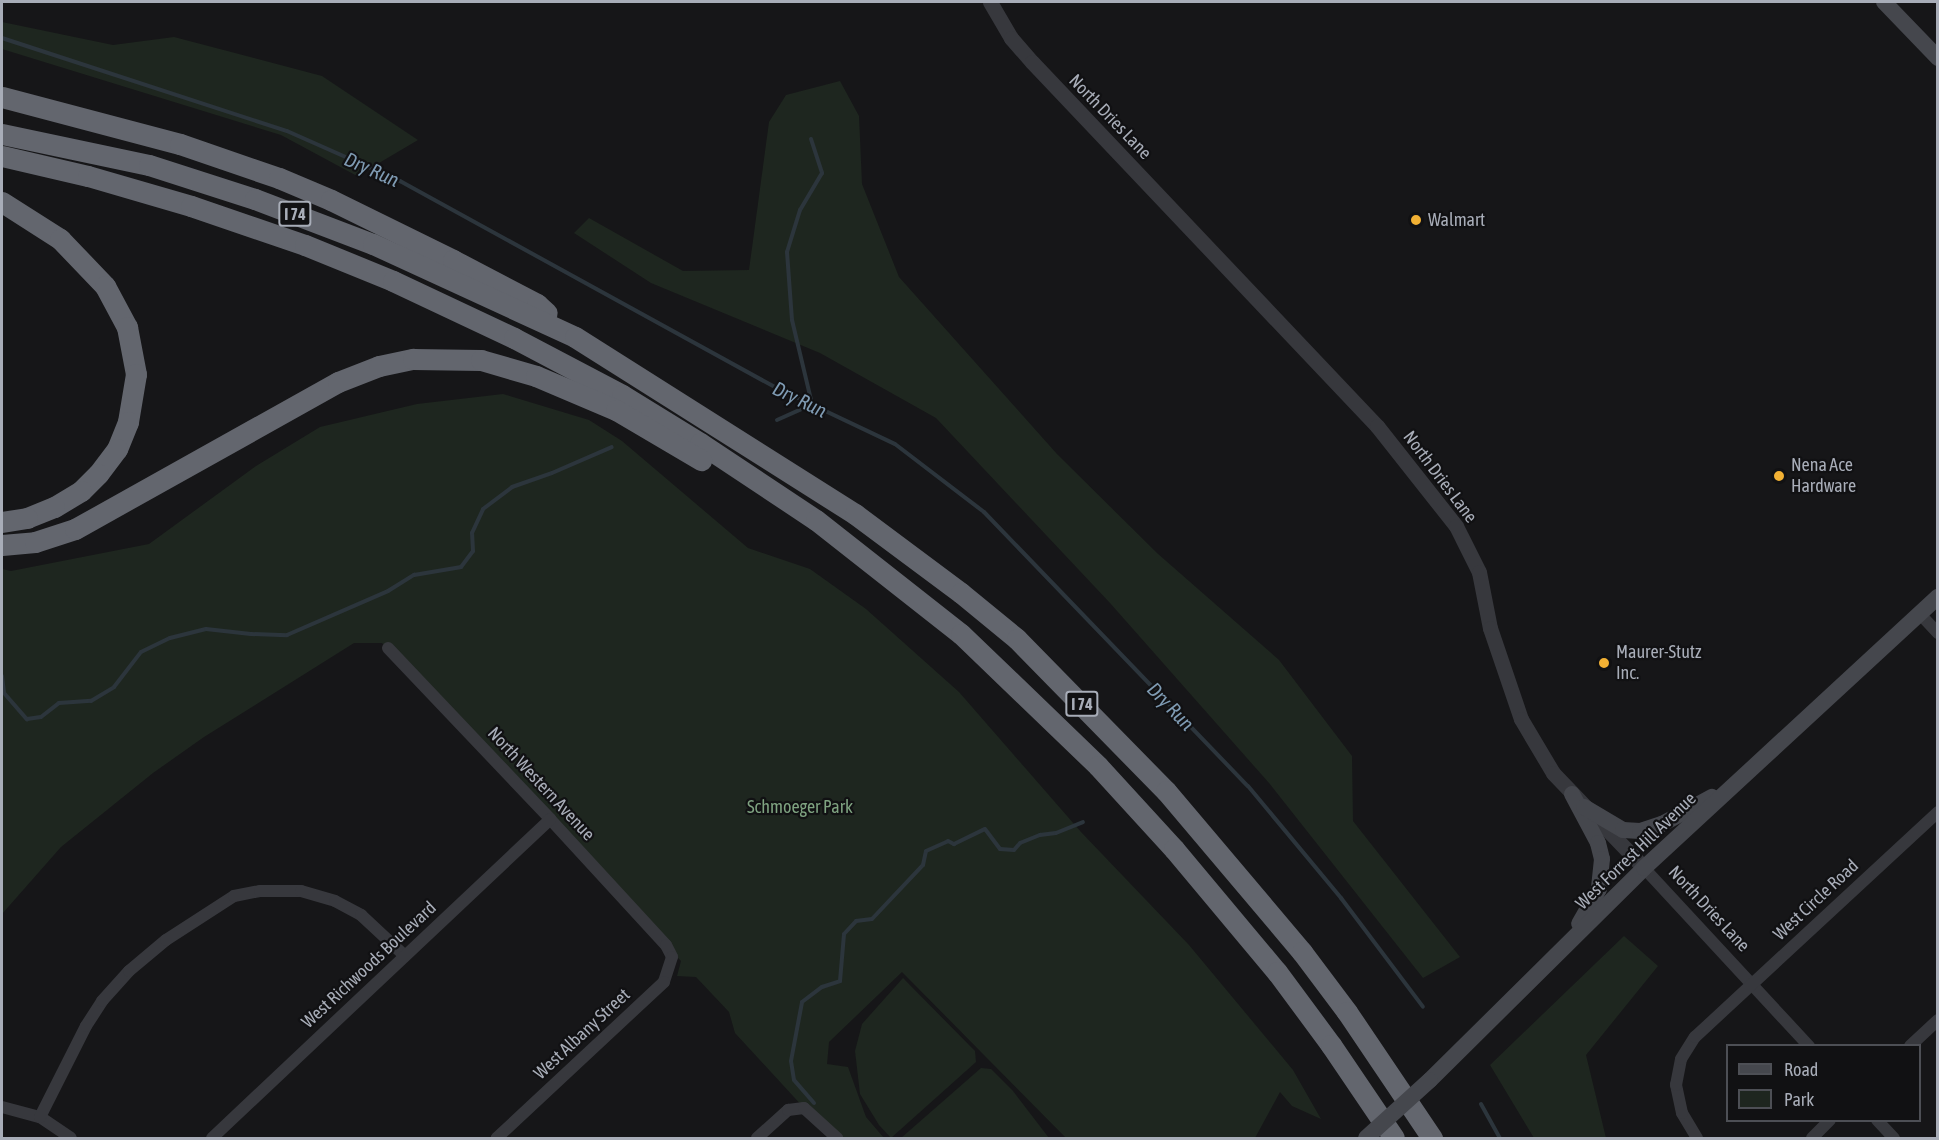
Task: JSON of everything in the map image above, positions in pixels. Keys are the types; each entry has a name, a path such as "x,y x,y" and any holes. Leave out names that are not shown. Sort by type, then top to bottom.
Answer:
{"highway":[{"path":"2,99 104,122 224,158 331,200 537,304 574,337"},
{"name":"I 74","path":"2,134 149,165 237,192 356,237 574,337 855,514 961,593 1017,639 1121,743 1256,894 1347,1012 1432,1138"},
{"name":"I 74","path":"2,156 88,176 191,206 284,237 393,281 514,338 653,414 806,513 908,590 993,662 1098,766 1174,849 1277,972 1359,1085 1394,1138"},
{"path":"2,202 60,238 101,281 125,322 132,344 136,374 128,423 117,449 98,474 81,491 54,507 27,518 2,522"},
{"path":"2,545 35,542 75,529 353,375 413,359 481,360 511,367 585,395 707,464 804,527 914,609 993,662"},
{"path":"1359,1085 1388,1138"}],"main road":[{"path":"1884,2 1938,58"},
{"name":"West Forrest Hill Avenue","path":"1366,1138 1430,1080 1644,868 1938,597"},
{"path":"1584,807 1623,830 1640,831 1685,813 1748,773"},
{"path":"1553,958 1577,928 1602,879 1602,859 1598,843 1572,794"}],"street":[{"name":"North Dries Lane","path":"990,2 1011,38 1042,74 1377,426 1456,526 1479,572 1490,628 1521,719 1553,773 1807,1044"},
{"path":"1920,614 1938,633"},
{"name":"North Western Avenue","path":"388,648 666,945"},
{"name":"West Circle Road","path":"1696,1138 1682,1113 1676,1085 1681,1059 1695,1037 1938,812"},
{"name":"West Richwoods Boulevard","path":"212,1138 550,819"},
{"path":"40,1117 86,1026 102,1001 129,971 166,940 234,896 260,891 301,891 334,901 361,915 405,956"},
{"name":"West Albany Street","path":"497,1138 664,982 672,957 666,945"},
{"path":"1912,1044 1938,1020"},
{"path":"2,1107 40,1117 71,1138"},
{"path":"757,1138 788,1110 804,1108 837,1138"},
{"path":"1812,1138 1828,1122"},
{"path":"1879,1122 1894,1138"}],"green space":[{"path":"2,22 113,45 174,37 322,76 418,140 357,176 281,135 2,49"},
{"path":"840,81 859,116 862,184 899,277 1057,454 1157,553 1279,660 1352,756 1353,821 1460,957 1423,978 1269,783 1110,603 936,418 820,353 651,283 574,233 589,218 683,271 749,270 769,122 786,95"},
{"name":"Schmoeger Park","path":"503,394 589,420 622,441 748,548 810,569 866,609 959,692 1081,832 1189,945 1293,1070 1321,1119 1292,1106 1280,1092 1255,1138 1066,1138 902,972 829,1042 827,1064 848,1067 866,1117 884,1138 838,1138 804,1108 735,1033 729,1012 696,977 677,976 681,961 382,643 354,643 204,737 153,773 61,847 2,914 2,569 11,571 149,544 256,466 320,427 417,404"},
{"path":"1624,936 1658,966 1586,1055 1606,1138 1534,1138 1490,1065"},
{"path":"903,978 975,1051 976,1062 891,1138 879,1125 860,1094 855,1051 862,1024"},
{"path":"981,1068 991,1069 1013,1091 1049,1138 901,1138"}],"waterway":[{"name":"Dry Run","path":"2,38 287,131 400,181 779,389 895,444 984,512 1248,786 1341,898 1423,1007"},
{"path":"811,139 822,173 800,210 787,252 792,320 812,404"},
{"path":"777,420 811,405"},
{"path":"2,676 4,693 27,719 41,717 59,703 91,701 114,687 141,652 170,638 206,629 287,635 388,591 414,575 461,567 473,551 472,533 483,509 512,487 552,473 612,447"},
{"path":"814,1103 794,1080 791,1061 802,1002 822,987 840,981 844,934 856,921 872,919 923,865 926,851 948,841 954,844 985,829 1000,849 1014,850 1020,843 1040,835 1056,833 1083,822"},
{"name":"Dry Run","path":"1481,1104 1500,1138"}],"place":[{"name":"Walmart","path":"1416,220"},
{"name":"Nena Ace Hardware","path":"1779,476"},
{"name":"Maurer-Stutz Inc.","path":"1604,663"}]}
